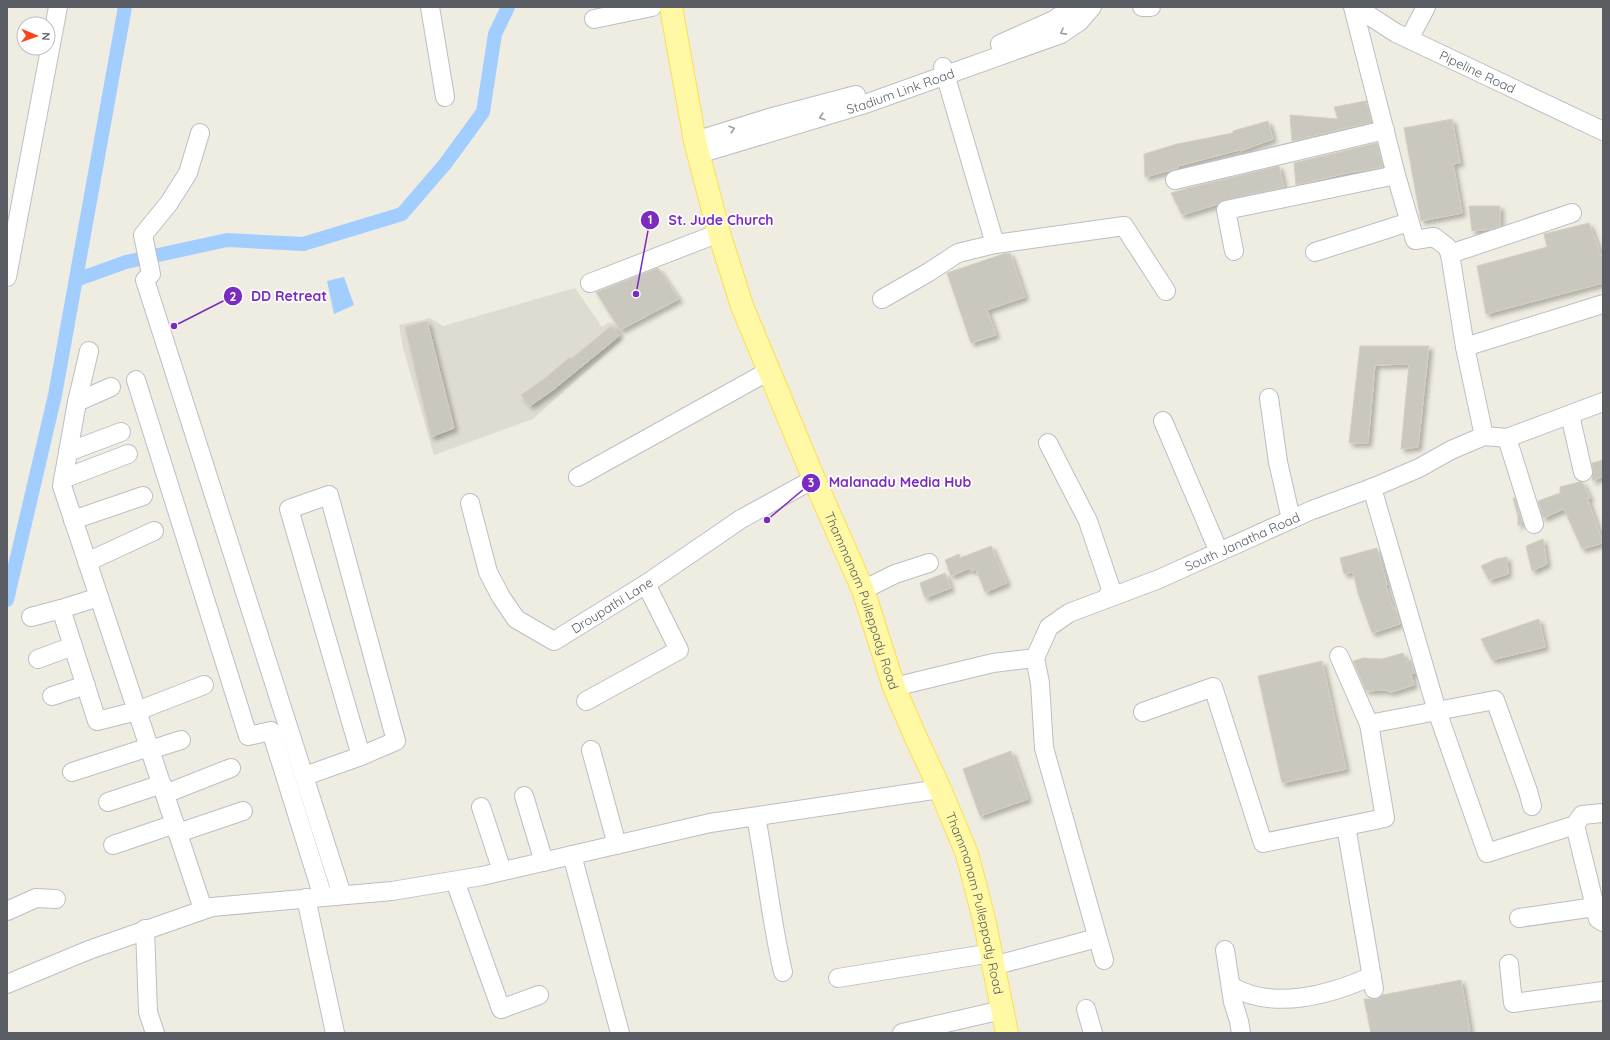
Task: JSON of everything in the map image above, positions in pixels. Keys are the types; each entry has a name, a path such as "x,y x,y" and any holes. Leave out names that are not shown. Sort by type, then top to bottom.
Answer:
{"main road":[{"name":"Thammanam Pulleppady Road","path":"671,7 697,147 719,233 742,306 814,479 863,590 894,687 967,854 992,960 1007,1033"}],"street":[{"path":"7,277 58,7"},
{"path":"430,7 445,97"},
{"path":"594,19 652,7"},
{"name":"Stadium Link Road","path":"697,147 862,105 944,71 1054,20 1073,7"},
{"name":"Stadium Link Road","path":"944,71 1061,34 1080,21 1092,7"},
{"path":"1142,7 1151,7"},
{"path":"1355,7 1396,175 1415,240 1434,237 1447,247 1450,254 1465,347 1484,436"},
{"name":"Pipeline Road","path":"1355,7 1396,33 1603,131"},
{"path":"1409,39 1426,7"},
{"path":"944,71 995,244"},
{"path":"1175,180 1386,130"},
{"path":"200,133 188,173 169,204 143,235 151,274 145,280 146,286 305,776 342,895"},
{"path":"1234,252 1226,210 1396,175"},
{"path":"1450,254 1572,213"},
{"path":"1315,252 1409,222"},
{"path":"882,299 929,272 958,253 995,244 1124,226 1166,291"},
{"path":"590,283 719,233"},
{"path":"1465,347 1603,304"},
{"path":"89,351 77,402 62,486 203,910"},
{"path":"578,477 769,371"},
{"path":"136,380 248,736 271,731 315,897 314,944 335,1033"},
{"path":"77,402 111,387"},
{"path":"1270,398 1278,462 1292,519"},
{"name":"South Janatha Road","path":"1035,658 1049,627 1069,613 1159,579 1312,510 1372,488 1419,468 1451,450 1484,436 1507,438 1603,402"},
{"path":"1570,415 1583,472"},
{"path":"1162,421 1219,552"},
{"path":"68,452 121,432"},
{"path":"1507,438 1534,524"},
{"path":"1048,443 1088,521 1111,589 1107,598"},
{"path":"63,479 128,454"},
{"name":"Droupathi Lane","path":"470,503 488,572 501,597 516,619 554,641 646,584 741,519 814,479"},
{"path":"1372,488 1437,711 1487,852 1575,825 1582,815 1603,813"},
{"path":"305,776 360,756 396,741 329,495 289,509 360,756"},
{"path":"73,520 143,496"},
{"path":"88,562 154,531"},
{"path":"863,590 895,574 929,563"},
{"path":"586,701 679,650 646,584"},
{"path":"31,617 99,597"},
{"path":"61,609 97,721 137,711 204,685"},
{"path":"38,659 73,646"},
{"path":"1143,712 1213,687 1263,843 1385,818 1370,724 1339,656"},
{"path":"894,687 993,663 1035,658 1040,683 1044,748 1104,960"},
{"path":"52,696 86,685"},
{"path":"1370,724 1496,700 1532,806"},
{"path":"72,772 181,740"},
{"path":"591,750 617,845"},
{"path":"108,802 163,789 231,768"},
{"path":"7,984 145,929 212,906 392,891 455,881 544,862 710,823 940,790"},
{"path":"524,796 544,862"},
{"path":"481,807 502,871"},
{"path":"113,845 243,811"},
{"path":"756,817 775,941 783,972"},
{"path":"1519,918 1599,915 1575,825"},
{"path":"1231,986 1242,993 1264,998 1294,998 1373,983 1346,826"},
{"path":"572,855 620,1033"},
{"path":"455,881 501,1009 539,995"},
{"path":"7,911 36,898 56,899"},
{"path":"145,929 148,1012 155,1033"},
{"path":"838,978 992,960 1097,938"},
{"path":"1225,950 1233,1002 1241,1033"},
{"path":"1509,964 1513,1003 1603,991"},
{"path":"1086,1009 1093,1033"},
{"path":"902,1033 1002,1010"}],"shaded area":[{"path":"575,288 602,327 609,322 615,324 625,337 533,419 434,455 403,348 399,325 430,318 443,326"}],"water":[{"path":"344,277 354,305 334,314 327,281"}],"building":[{"path":"1366,101 1372,122 1292,141 1290,115 1338,119 1334,107"},
{"path":"1452,119 1460,163 1453,164 1462,213 1421,221 1404,128"},
{"path":"1268,121 1273,139 1240,151 1239,150 1178,166 1178,168 1145,177 1144,154 1177,144 1233,133 1233,131"},
{"path":"1377,143 1383,167 1347,173 1296,185 1294,163"},
{"path":"1279,166 1284,187 1224,200 1218,204 1182,215 1171,193 1188,188"},
{"path":"1469,206 1500,206 1500,226 1491,229 1472,231"},
{"path":"1589,223 1603,261 1603,283 1486,314 1477,266 1547,247 1544,234"},
{"path":"1010,253 1025,297 987,310 996,335 971,343 947,273"},
{"path":"658,268 679,299 620,330 596,292"},
{"path":"427,321 454,428 431,437 405,327"},
{"path":"611,326 619,336 553,390 530,406 521,395 544,379 570,357 571,359"},
{"path":"1360,346 1429,346 1418,447 1401,449 1409,364 1375,365 1368,443 1349,443"},
{"path":"1603,460 1603,476 1592,481 1592,463"},
{"path":"1582,482 1590,498 1587,498 1603,543 1582,549 1564,509 1543,518 1538,501 1560,493 1560,487"},
{"path":"1513,498 1515,498 1522,522 1518,526 1518,516"},
{"path":"1543,539 1547,564 1532,571 1526,546"},
{"path":"991,546 1007,583 985,592 976,569 971,571 970,568 951,576 945,560 959,554 960,558"},
{"path":"1377,548 1387,585 1386,586 1393,609 1395,608 1400,624 1372,633 1358,593 1353,572 1344,574 1340,558"},
{"path":"1507,557 1508,574 1489,580 1481,566 1496,559"},
{"path":"945,573 951,588 925,598 920,583"},
{"path":"1539,619 1545,647 1492,660 1481,639"},
{"path":"1403,653 1406,662 1411,660 1415,673 1411,674 1414,685 1391,692 1385,690 1366,691 1353,661 1364,658 1382,659"},
{"path":"1322,661 1346,769 1282,783 1258,676"},
{"path":"1011,751 1028,799 980,816 963,769"},
{"path":"1461,980 1470,1031 1462,1033 1371,1033 1364,999 1376,999 1382,995"}],"waterway":[{"path":"7,600 55,395 125,7"},
{"path":"76,280 126,262 227,240 303,244 402,214 445,164 483,112 495,34 508,7"}],"place":[{"name":"St. Jude Church","path":"636,294"},
{"name":"DD Retreat","path":"174,326"},
{"name":"Malanadu Media Hub","path":"767,520"}]}
